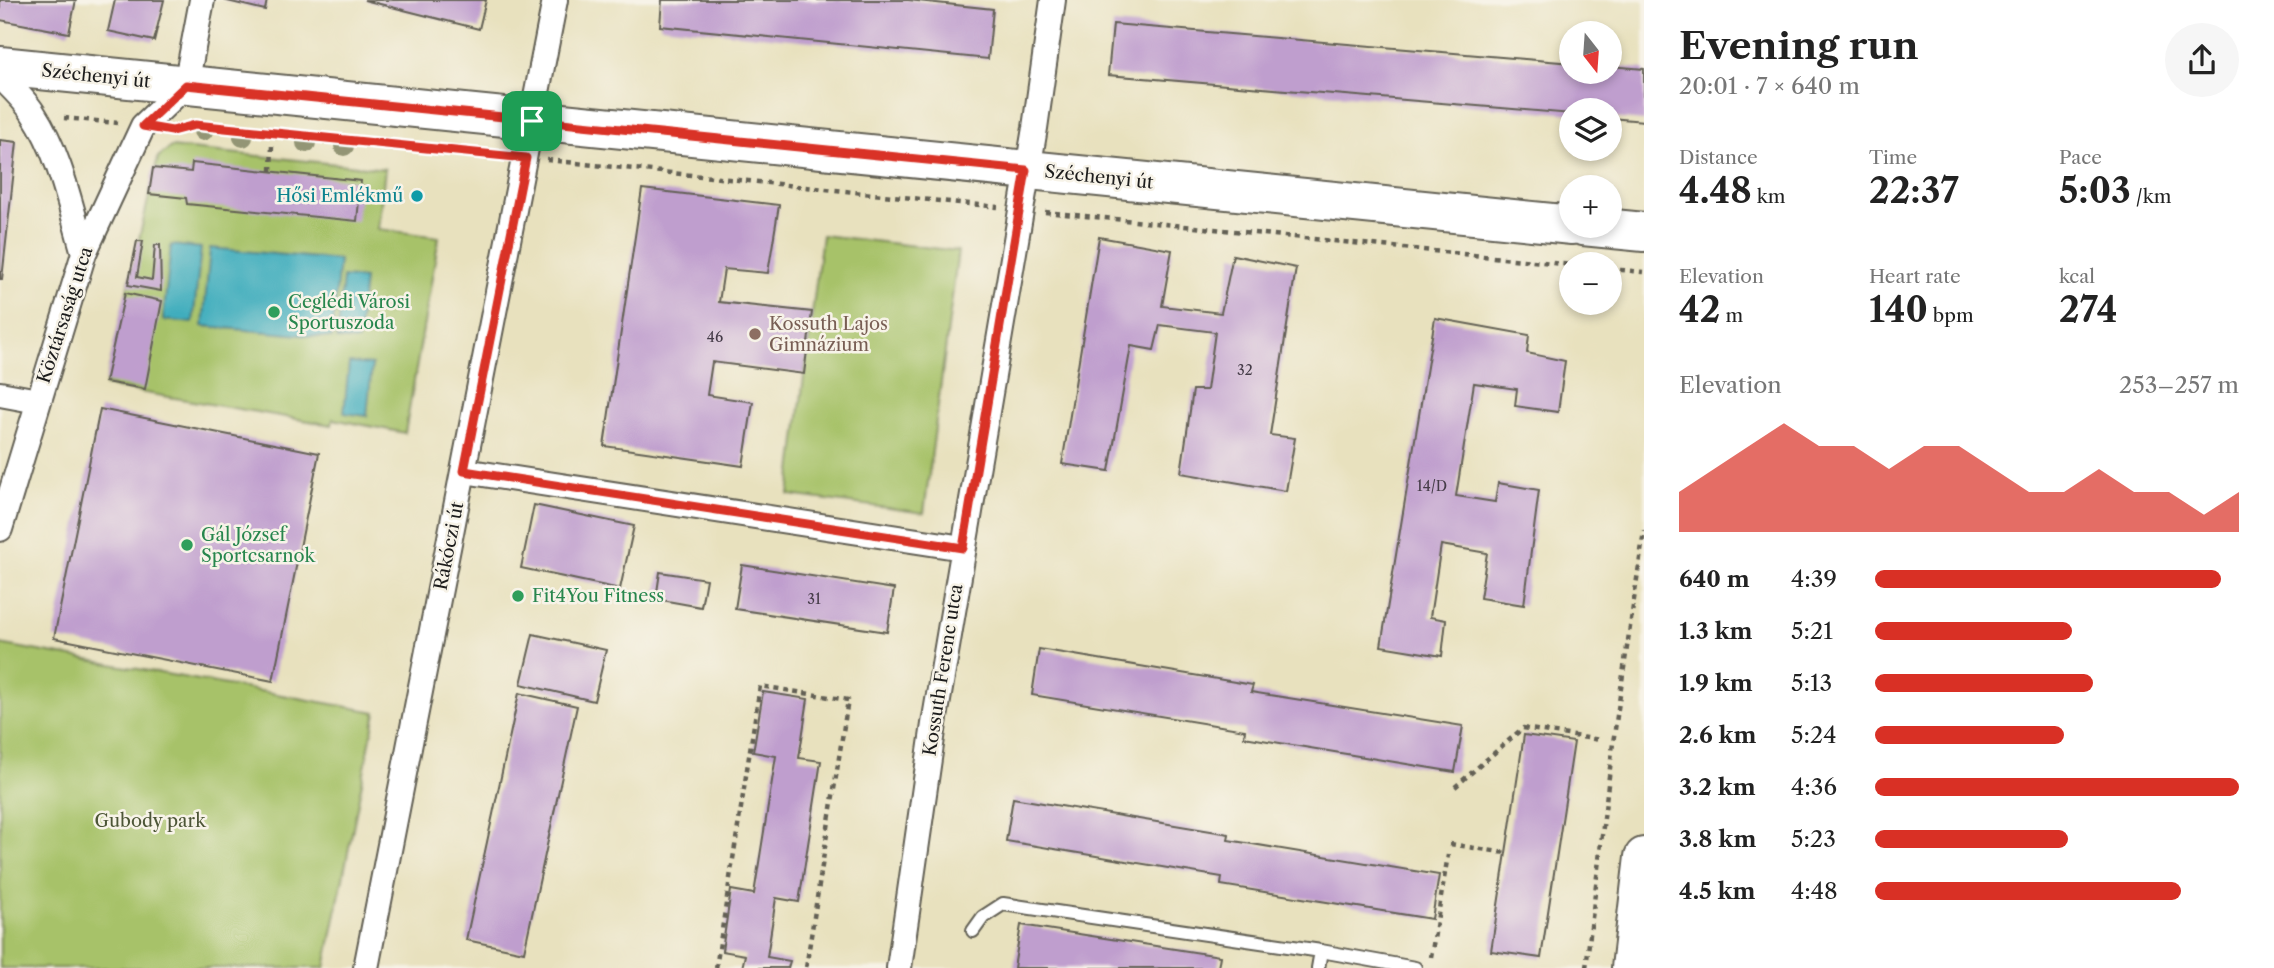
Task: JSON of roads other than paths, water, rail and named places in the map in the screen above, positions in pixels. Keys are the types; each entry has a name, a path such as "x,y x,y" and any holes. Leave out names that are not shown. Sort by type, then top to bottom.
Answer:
{"main road":[{"name":"Széchenyi út","path":"0,66 1559,224"},
{"path":"1622,230 1644,232"},
{"path":"1631,968 1644,857"}],"street":[{"path":"186,85 202,0"},
{"name":"Rákóczi út","path":"366,968 555,0"},
{"name":"Kossuth Ferenc utca","path":"899,968 934,724 1019,209 1035,128 1053,0"},
{"path":"0,76 23,99 34,115 57,160 83,253"},
{"name":"Köztársaság utca","path":"0,530 83,253 143,126 186,85"},
{"path":"0,394 38,401"},
{"path":"464,471 963,548"}],"lane":[{"path":"973,931 984,917 1003,904 1321,951 1415,968"},
{"path":"1318,968 1321,951"}],"water":[{"path":"171,245 201,248 193,323 163,320"},
{"path":"210,248 339,260 332,338 203,326"},
{"path":"343,277 364,279 358,341 337,339"},
{"path":"349,363 372,365 367,416 344,413"}],"place":[{"name":"Hősi Emlékmű","path":"417,196"},
{"name":"Ceglédi Városi Sportuszoda","path":"274,312"},
{"name":"Kossuth Lajos Gimnázium","path":"755,334"},
{"name":"Gál József Sportcsarnok","path":"187,545"},
{"name":"Fit4You Fitness","path":"518,596"}],"park label":[{"name":"Gubody park","path":"150,821"}]}
